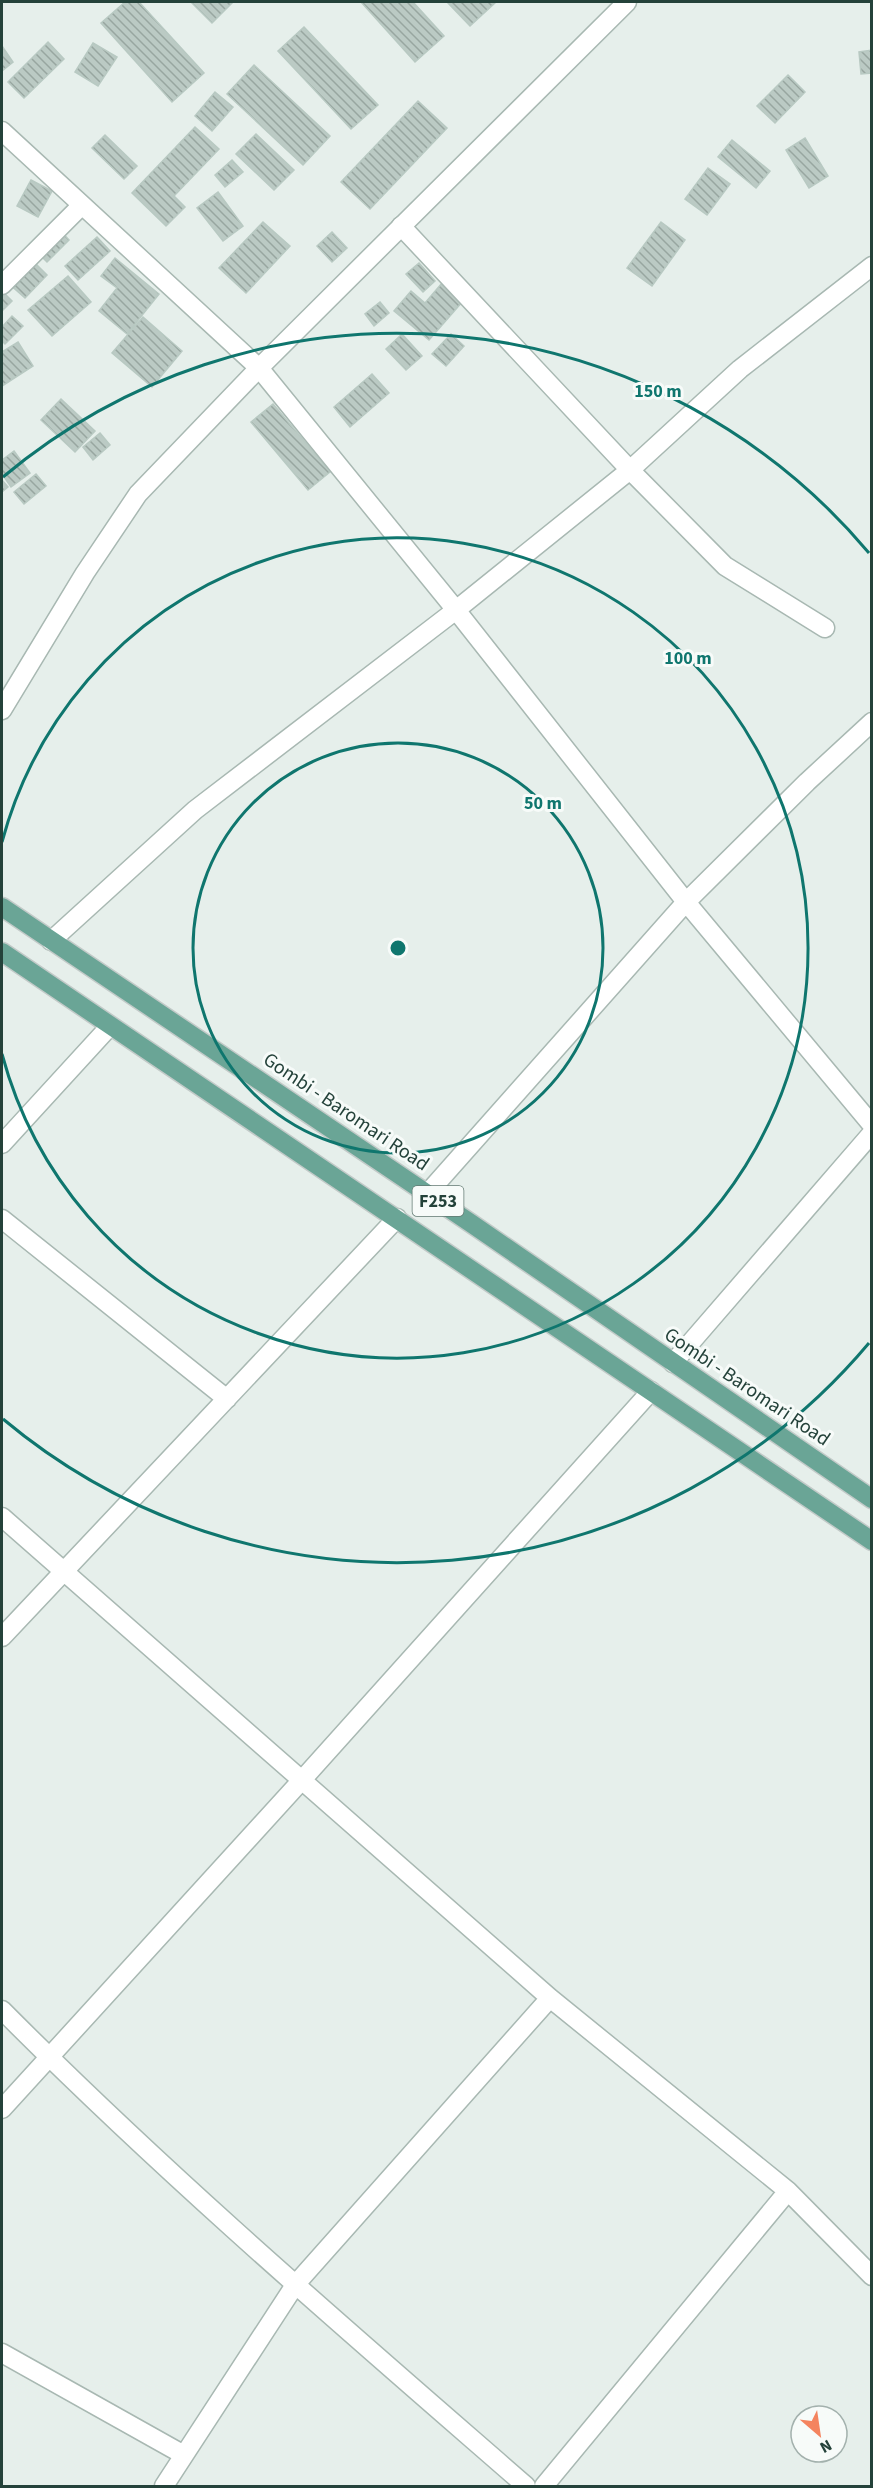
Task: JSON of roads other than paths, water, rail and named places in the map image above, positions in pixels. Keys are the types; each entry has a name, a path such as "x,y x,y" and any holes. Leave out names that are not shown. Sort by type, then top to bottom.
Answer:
{"main road":[{"name":"Gombi - Baromari Road","path":"2,906 428,1194 872,1499"},
{"name":"F253","path":"2,952 872,1541"}],"street":[{"path":"2,710 85,573 138,494 259,368 627,2"},
{"path":"2,130 259,368 456,610 686,902 872,1125"},
{"path":"2,285 82,205"},
{"path":"401,226 630,470 725,566 825,627"},
{"path":"51,941 195,810 456,610 630,470 740,369 872,266"},
{"path":"428,1194 686,902 807,782 872,722"},
{"path":"2,1144 110,1026"},
{"path":"674,1363 872,1133"},
{"path":"2,1637 397,1218"},
{"path":"2,1219 227,1399"},
{"path":"2,2109 301,1781 651,1391"},
{"path":"2,1517 550,1998 788,2191 872,2276"},
{"path":"164,2487 295,2285 550,1998"},
{"path":"2,2010 49,2057 295,2285 526,2487"},
{"path":"544,2487 788,2191"},
{"path":"2,2353 184,2455"}]}
